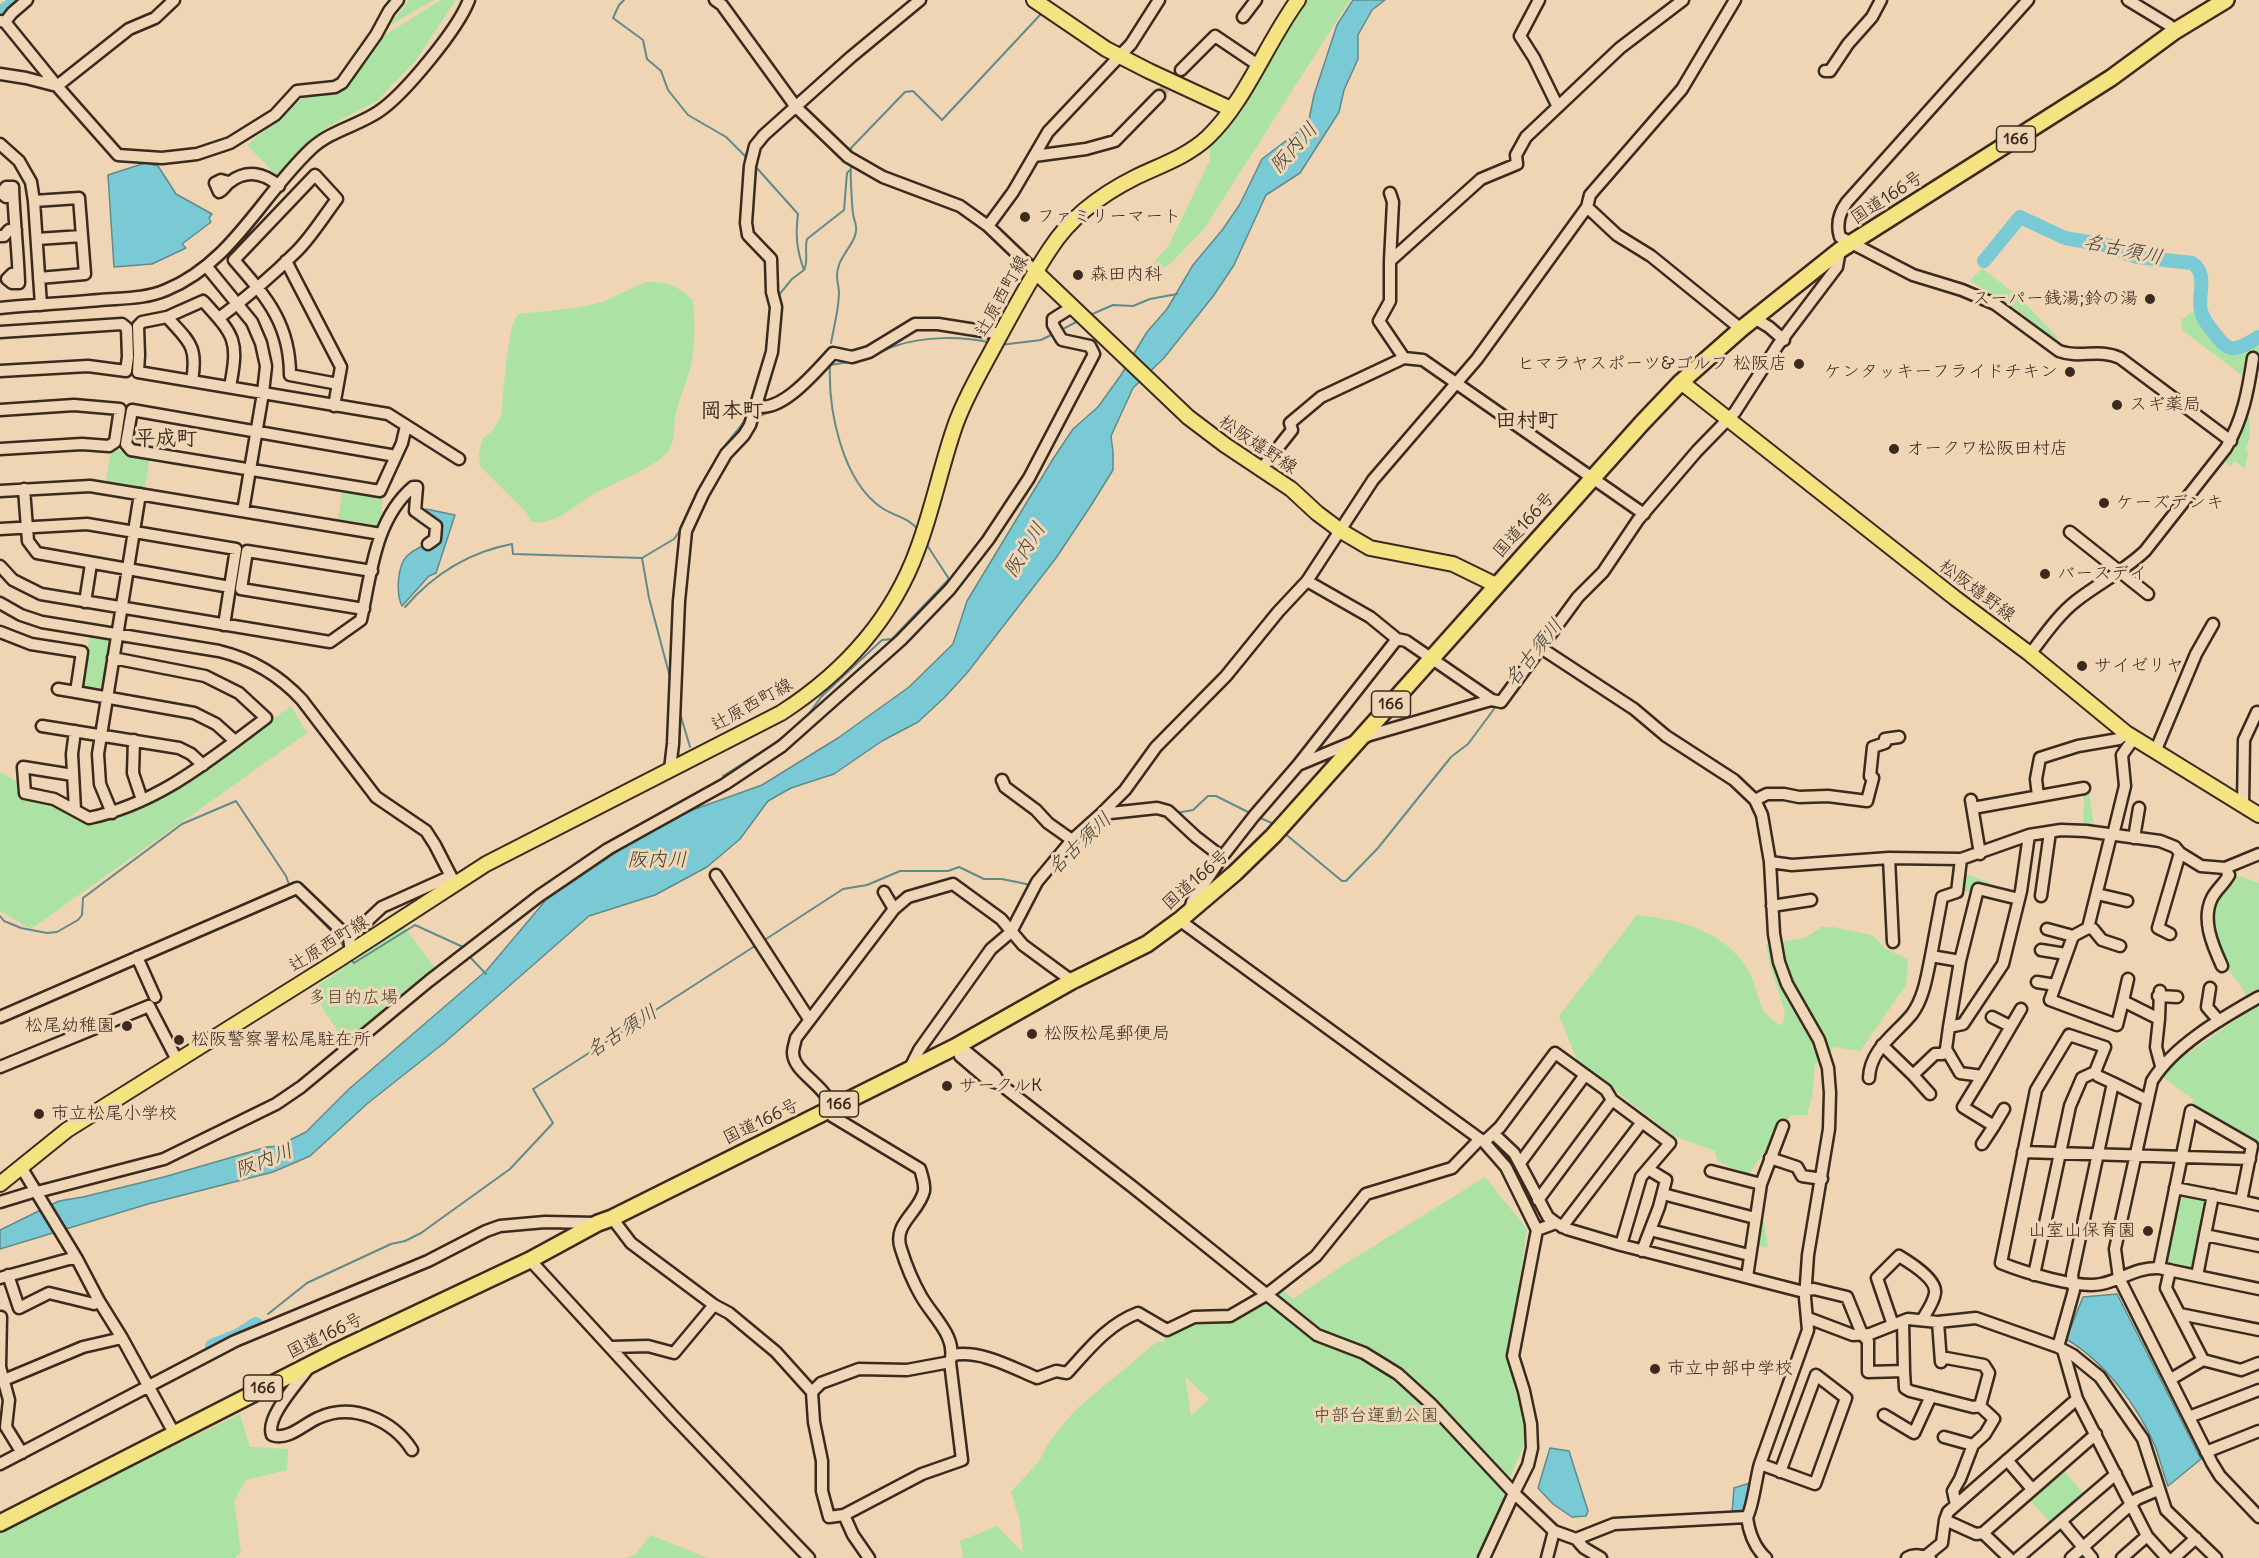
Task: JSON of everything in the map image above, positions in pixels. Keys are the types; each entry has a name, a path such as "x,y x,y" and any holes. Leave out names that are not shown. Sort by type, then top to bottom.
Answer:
{"highway":[{"name":"国道166号","path":"0,1523 311,1364 530,1260 605,1220 910,1068 958,1049 1072,981 1147,944 1234,873 1273,836 1642,423 1681,382 1742,328 1840,250 1855,243 2111,78 2175,31 2226,0"}],"main road":[{"path":"1034,0 1078,31 1120,56 1231,109"},
{"name":"辻原西町線","path":"0,1184 67,1130 349,950 453,880 781,714 827,679 865,641 885,614 905,580 922,537 956,425 972,388 1054,242 1082,211 1112,190 1196,146 1216,128 1231,109 1298,0"},
{"name":"松阪嬉野線","path":"1036,272 1188,417 1291,489 1341,531 1370,548 1453,564 1496,585"},
{"name":"松阪嬉野線","path":"1681,382 2030,654 2130,735 2259,815"}],"street":[{"path":"27,0 3,22 57,87 118,155 162,158 197,154 230,143 275,116 297,91 335,87 342,83 398,0"},
{"path":"57,87 129,29 155,18 174,0"},
{"path":"0,308 149,297 187,280 207,267 228,247 303,157 322,140 378,112 402,93 460,19 469,0"},
{"path":"670,769 681,568 686,531 703,494 726,454 750,425 772,352 774,301 771,259 748,235 746,223 751,162 755,146 764,135 851,57 920,0"},
{"path":"988,226 1048,132 1131,44 1159,0"},
{"path":"1243,17 1256,0"},
{"path":"1539,0 1520,36 1534,58 1558,107"},
{"path":"1390,261 1480,179 1517,164 1516,155 1526,138 1620,48 1683,0"},
{"path":"910,1068 919,1050 991,949 1011,932 1035,884 1071,840 1105,814 1156,747 1226,676 1278,612 1307,581 1373,480 1477,359 1587,207 1590,195 1682,89 1735,0"},
{"path":"1825,72 1830,71 1848,44 1872,17 1881,0"},
{"path":"2028,0 1842,210 1838,223 1840,237 1913,275 1962,290 1995,304 2060,351 2072,354 2106,353 2120,358 2231,441"},
{"path":"2128,0 2175,31"},
{"path":"721,2 796,107 848,157 883,177 960,206 988,226 1036,272"},
{"path":"1181,70 1215,36 1257,65"},
{"path":"0,74 26,78 57,87"},
{"path":"1034,156 1086,149 1115,141 1159,96"},
{"path":"0,144 19,161 30,182 37,239 41,305"},
{"path":"228,182 246,174 258,173 279,186"},
{"path":"219,318 238,304 256,286 298,250 338,199 315,175 234,260 256,286 272,307 285,332 290,355 290,375 338,384"},
{"path":"1,193 6,197 13,196 19,283 3,279"},
{"path":"1390,193 1393,202 1390,301 1379,321 1404,358"},
{"path":"15,213 34,206 79,198 85,274 39,278"},
{"path":"1587,207 1617,235 1651,256 1742,328"},
{"path":"2,236 9,230 16,235"},
{"path":"37,239 82,236"},
{"path":"1298,765 1359,739 1495,700 1541,648 1578,597 1604,572 1641,512 1735,412 1782,338 1837,267 1840,250"},
{"path":"18,256 38,255"},
{"path":"286,261 341,367 334,406"},
{"path":"207,267 252,322 261,343 266,366 243,511"},
{"path":"230,387 235,346 231,333 203,301 166,317 142,322 138,326 140,355 138,372 388,414 459,459"},
{"path":"0,1202 164,1159 276,1104 301,1087 429,981 538,896 608,849 741,774 802,730 935,607 988,540 1021,490 1094,354 1090,346 1062,340 1053,325 1053,319 1072,307"},
{"path":"166,317 192,347 195,360 192,381"},
{"path":"1754,318 1782,338"},
{"path":"0,332 122,324 127,328 128,357 126,371 88,366 0,371"},
{"path":"756,408 773,405 801,387 833,353 852,357 869,352 915,324 938,324 1001,334"},
{"path":"1262,468 1292,430 1290,423 1321,397 1404,358 1423,360 1641,512"},
{"path":"2030,654 2074,602 2130,566 2145,551 2231,441 2246,404 2253,358"},
{"path":"0,410 74,405 120,410 115,441 109,446 82,444 0,448"},
{"path":"396,456 132,410 126,444 131,450 380,491 396,456 406,426"},
{"path":"0,491 90,486 381,534"},
{"path":"0,566 13,580 34,592 122,609 330,642 361,620 381,534 392,509 411,489 417,487 415,511 436,526 435,539 428,544"},
{"path":"24,489 28,541 37,553 230,587"},
{"path":"112,813 99,779 98,754 140,494"},
{"path":"0,530 87,524 236,549 224,625"},
{"path":"2070,532 2148,594"},
{"path":"364,609 241,589 247,551 372,571"},
{"path":"85,602 91,564"},
{"path":"1307,581 1370,617 1397,639 1406,641 1495,700"},
{"path":"0,603 32,619 229,654 273,674 302,700 376,797 426,831 453,880 381,907 349,950 292,890 0,1017"},
{"path":"2155,752 2196,654 2213,624"},
{"path":"0,632 31,644 82,652 76,692"},
{"path":"1397,639 1222,857 1185,915 1222,952 1481,1141 1510,1174 1537,1230 1513,1356 1531,1424 1532,1448 1528,1465 1484,1558"},
{"path":"1541,648 1634,709 1666,736 1734,780 1755,800 1762,815 1770,862 1774,934 1779,962 1787,984 1819,1040 1828,1068 1829,1129 1808,1255 1806,1290 1808,1330 1760,1464 1747,1517 1749,1530 1758,1551 1766,1558"},
{"path":"73,775 23,767 25,794 54,799 89,818 112,813 160,794 266,718 239,693 219,681 193,672 113,658"},
{"path":"58,689 194,713 216,724 235,741"},
{"path":"2243,806 2244,740 2257,712"},
{"path":"42,726 179,748 191,754 203,765"},
{"path":"75,731 72,753 75,810"},
{"path":"2038,796 2036,779 2040,758 2078,746 2130,735"},
{"path":"2088,928 2125,786 2122,755 2130,735"},
{"path":"1755,800 1767,794 1784,794 1867,801 1873,778 1870,776 1873,747 1885,743 1885,739 1899,737"},
{"path":"134,740 133,773 142,800"},
{"path":"1002,780 1005,787 1071,840"},
{"path":"1980,854 1972,804 2084,788"},
{"path":"1105,814 1157,808 1168,811 1222,857"},
{"path":"2134,838 2139,808"},
{"path":"1770,862 1816,865 1889,858 1961,859 2028,835 2086,831 2160,841 2175,847 2180,853 2201,866 2225,868 2259,854"},
{"path":"2041,896 2049,832"},
{"path":"1949,1027 1963,1024 2003,964 2019,899 2028,835"},
{"path":"2170,934 2158,928 2180,853"},
{"path":"1889,858 1893,942"},
{"path":"1869,1078 1870,1070 1882,1045 1914,1012 1926,982 1942,897 1957,892 1961,859"},
{"path":"2222,966 2211,942 2208,911 2212,898 2229,875 2225,868"},
{"path":"716,874 809,1019"},
{"path":"0,1464 235,1341 428,1261 486,1231 500,1227 545,1222 605,1220 631,1243 714,1305 729,1313 776,1352 812,1392 814,1422 822,1461 822,1491 829,1517 843,1515 922,1474 962,1460 952,1358 948,1335 921,1296 900,1246 898,1233 919,1204 924,1190 920,1169 832,1116 833,1108 828,1099 795,1062 793,1052 795,1038 894,909 908,897 953,884 1001,919 1023,945 1072,981"},
{"path":"1913,1075 1935,1054 1943,1053 1946,1049 1960,961 1978,889 2019,899"},
{"path":"884,892 894,909"},
{"path":"2097,894 2127,901"},
{"path":"1772,906 1811,900"},
{"path":"2120,946 2102,940 2093,929 2088,928 2073,936 2050,1000 2117,1025 2128,979"},
{"path":"2047,929 2073,936"},
{"path":"2041,950 2066,954"},
{"path":"1931,956 1960,961"},
{"path":"137,957 155,997"},
{"path":"2037,982 2055,985"},
{"path":"2210,988 2207,1006 2218,1022"},
{"path":"2161,1066 2156,1047 2159,994 2177,997"},
{"path":"2259,997 2218,1022 2161,1066 2152,1081 2115,1249 2119,1278 2206,1452 2220,1476 2259,1517"},
{"path":"2123,1001 2159,1019"},
{"path":"0,1067 149,1006 177,1060"},
{"path":"1994,1126 1963,1107 2020,1009"},
{"path":"1992,1017 2010,1026"},
{"path":"2034,1275 2070,1106 2082,1078 2095,1072 2105,1047 2069,1035 2036,1090 2001,1263 2034,1275 2089,1285 2100,1284 2142,1269 2164,1269 2259,1288"},
{"path":"1882,1045 1930,1094"},
{"path":"958,1049 967,1052 986,1067 995,1075 1000,1084 1317,1335 1364,1353 1398,1374 1431,1404 1554,1531 1576,1539 1584,1548 1601,1558"},
{"path":"1946,1049 1960,1073 1982,1076"},
{"path":"812,1392 821,1383 859,1369 907,1370 963,1353 996,1361 1037,1378 1056,1371 1067,1373 1098,1338 1126,1317 1138,1313 1167,1330 1194,1317 1230,1316 1266,1295 1316,1256 1366,1194 1452,1168 1481,1141 1494,1134 1555,1053 1606,1090 1612,1100 1670,1143 1641,1177 1621,1245"},
{"path":"2095,1072 2097,1076 2147,1100"},
{"path":"1520,1163 1585,1075"},
{"path":"2113,1083 2072,1275 2074,1290 2060,1349 2077,1399 2147,1536 2167,1558"},
{"path":"1538,1200 1612,1100"},
{"path":"1982,1144 2004,1109"},
{"path":"2203,1360 2166,1288 2164,1269 2175,1188 2191,1111 2252,1146 2252,1164 2241,1201"},
{"path":"1537,1230 1559,1225 1642,1122"},
{"path":"1746,1277 1761,1184 1783,1126"},
{"path":"1494,1134 1509,1147 1520,1163 1548,1217 1559,1225 1642,1251 1800,1291 1814,1289 1847,1297 1862,1334 1868,1341 1868,1372 1904,1371"},
{"path":"2023,1152 2181,1157 2252,1164"},
{"path":"1770,1158 1797,1167 1802,1176 1822,1179"},
{"path":"21,1167 77,1259 174,1433"},
{"path":"1642,1251 1666,1180 1648,1169"},
{"path":"1711,1172 1761,1184"},
{"path":"2175,1188 2259,1205"},
{"path":"1663,1194 1755,1218"},
{"path":"2197,1276 2213,1195"},
{"path":"1650,1230 1749,1255"},
{"path":"2205,1235 2259,1246"},
{"path":"1922,1320 1935,1293 1933,1286 1917,1266 1899,1256 1877,1278 1898,1323 1905,1388 1973,1407 1980,1406"},
{"path":"19,1308 4,1277 77,1259"},
{"path":"530,1260 673,1416 809,1558"},
{"path":"22,1453 6,1426 9,1400 0,1367 0,1317 49,1293 94,1304 99,1301"},
{"path":"612,1347 648,1346 674,1353 714,1305"},
{"path":"2180,1314 2259,1330"},
{"path":"1808,1318 1853,1335 1870,1334 1908,1319 1938,1322 1976,1318 2073,1354 2100,1377 2129,1416 2146,1447 2166,1510 2216,1558"},
{"path":"1938,1322 1941,1360 1984,1365 1989,1373 1980,1406"},
{"path":"4,1380 83,1347 122,1338"},
{"path":"2171,1379 2203,1360 2241,1370 2259,1363"},
{"path":"311,1364 276,1413 270,1424 272,1435 282,1437 327,1414 347,1412 374,1418 393,1428 405,1439 412,1450"},
{"path":"1760,1464 1780,1472 1815,1484 1846,1398 1815,1375 1780,1472"},
{"path":"2189,1416 2259,1389"},
{"path":"1884,1415 1914,1433 1931,1396"},
{"path":"1907,1558 1910,1556 1928,1557 1942,1543 1948,1512 2077,1399"},
{"path":"1956,1505 1953,1491 1973,1445 1985,1434 1994,1419 1980,1406"},
{"path":"2206,1452 2259,1431"},
{"path":"1945,1520 1976,1533 1983,1533 2096,1434"},
{"path":"1944,1437 1973,1445"},
{"path":"2007,1460 2032,1489"},
{"path":"2019,1558 2116,1474"},
{"path":"2071,1558 2137,1499 2158,1490"},
{"path":"843,1515 869,1558"},
{"path":"1576,1539 1614,1524 1747,1517"},
{"path":"2061,1521 2092,1558"},
{"path":"1547,1558 1554,1531"},
{"path":"1983,1533 2009,1558"},
{"path":"2122,1558 2147,1536"},
{"path":"2175,1558 2196,1538"}],"green space":[{"path":"409,0 434,0 387,27"},
{"path":"441,0 456,0 416,60 377,101 327,127 276,175 247,145 303,98 342,90 385,35"},
{"path":"1305,0 1350,0 1204,229 1170,264 1130,286 1145,273 1169,245 1210,160 1210,141"},
{"path":"1982,268 2020,298 2057,337 2055,340 2009,304 1970,281"},
{"path":"645,282 671,285 693,300 692,360 676,413 670,449 649,467 597,492 560,516 545,522 530,521 527,513 480,466 479,454 482,439 491,432 501,417 512,326 518,314 576,308 603,302"},
{"path":"2192,312 2198,313 2212,339 2229,353 2239,353 2259,345 2259,356 2246,355 2243,376 2182,330 2181,320"},
{"path":"2249,415 2250,436 2246,448 2248,453 2245,469 2235,461 2230,466 2225,462 2233,452"},
{"path":"111,449 150,456 145,488 106,481"},
{"path":"343,488 382,494 382,526 338,519"},
{"path":"90,635 107,637 109,643 102,687 99,692 83,690 80,684"},
{"path":"291,706 307,733 31,929 0,911 0,772 89,823 144,804 170,790 220,758"},
{"path":"2089,791 2094,828 2084,827 2083,809 2085,807 2082,792"},
{"path":"1963,873 1991,883 1991,888 1974,893 1959,889"},
{"path":"2233,874 2259,883 2259,1149 2256,1144 2192,1107 2193,1099 2163,1077 2175,1062 2249,1011 2244,990 2226,967 2215,943 2211,914 2214,900"},
{"path":"1637,915 1687,925 1703,931 1730,948 1742,961 1751,976 1764,1011 1782,1026 1785,1012 1769,962 1766,944 1805,938 1821,927 1833,927 1872,935 1886,949 1908,959 1906,985 1860,1051 1834,1047 1815,1065 1812,1096 1807,1115 1791,1115 1748,1175 1717,1161 1715,1151 1674,1136 1578,1062 1559,1016"},
{"name":"多目的広場","path":"404,927 436,969 346,1044 311,990"},
{"name":"中部台運動公園","path":"1485,1177 1527,1229 1509,1355 1527,1438 1507,1485 1483,1558 963,1558 960,1541 997,1526 1023,1553 1020,1521 1011,1492 1039,1461 1050,1441 1074,1411 1158,1341 1163,1343 1167,1330 1194,1317 1230,1316 1278,1286 1293,1299","holes":["1185,1376 1209,1399 1191,1416"]},
{"path":"2181,1192 2210,1198 2196,1268 2190,1271 2166,1266 2163,1261 2177,1195"},
{"path":"1758,1221 1764,1221 1768,1247 1756,1246"},
{"path":"240,1414 250,1447 288,1449 287,1470 246,1480 234,1501 241,1552 235,1558 0,1558 0,1530"},
{"path":"2062,1469 2085,1495 2052,1525 2028,1498"},
{"path":"651,1535 707,1558 625,1558 635,1555"}],"water":[{"name":"阪内川","path":"1353,0 1385,0 1372,10 1358,35 1358,59 1344,90 1339,112 1300,173 1266,195 1234,265 1214,295 1164,358 1133,388 1111,436 1113,470 1056,558 967,673 944,698 918,722 882,741 834,774 791,788 768,801 740,839 707,867 655,895 589,916 444,1043 368,1103 310,1156 273,1172 148,1204 0,1249 0,1230 59,1201 164,1177 267,1147 278,1146 306,1132 349,1089 487,970 546,900 645,833 687,812 762,785 838,738 909,687 953,644 967,601 1053,459 1073,429 1098,407 1147,332 1167,309 1193,265 1223,229 1240,204 1262,159 1308,124 1314,95 1337,25"},
{"path":"145,163 158,166 176,194 212,214 209,218 211,222 182,244 186,248 152,264 114,267 108,175"},
{"path":"426,509 455,515 436,573 429,576 402,606 398,580 401,566 410,553 437,542 425,513"},
{"path":"2117,1294 2201,1459 2168,1486 2155,1446 2129,1400 2094,1359 2066,1339 2083,1297"},
{"path":"1550,1448 1569,1451 1588,1511 1586,1516 1572,1517 1553,1504 1538,1488"},
{"path":"1750,1483 1747,1511 1732,1513 1734,1488"}],"waterway":[{"path":"0,13 19,0"},
{"path":"624,0 613,18 643,40 647,59 661,71 668,90 688,115 726,137 749,160"},
{"path":"850,153 851,148 905,92 913,91 942,120 1040,15"},
{"path":"755,166 798,214 797,243 804,270 792,279 778,296"},
{"path":"831,343 839,298 838,269 856,232 852,204 851,167"},
{"path":"804,270 807,239 844,210 847,173 850,170"},
{"name":"名古須川","path":"1984,261 2020,217 2065,238 2110,246 2137,257 2192,263 2200,273 2202,314 2221,342 2226,346 2236,348 2259,337"},
{"path":"1090,315 1113,305 1133,306 1150,299 1177,294"},
{"path":"1061,330 1080,320"},
{"path":"1000,345 1041,340 1053,334"},
{"path":"861,360 895,346 919,340 956,338 992,343"},
{"path":"822,372 830,365 849,362"},
{"path":"830,365 835,423 847,463 868,496 882,508 906,520 918,530"},
{"path":"708,476 750,408"},
{"path":"756,418 775,409"},
{"path":"405,607 427,585 453,566 496,548 512,544 513,554 642,558 674,539 681,529"},
{"path":"806,718 821,697 882,640 892,639 949,579 925,542"},
{"path":"642,558 649,598 671,681"},
{"name":"名古須川","path":"1283,832 1342,881 1346,881 1378,848 1451,757 1468,744 1497,705"},
{"path":"679,710 690,747"},
{"path":"723,776 795,728"},
{"name":"名古須川","path":"1176,813 1193,810 1208,796 1216,796 1250,813"},
{"path":"0,916 4,921 21,928 47,933 57,932 78,920 82,915 83,898 182,824 236,801 286,876 290,887"},
{"name":"名古須川","path":"1258,817 1274,824"},
{"name":"名古須川","path":"763,941 843,889 867,885 900,871 948,871 959,867 984,879 1002,879 1031,885"},
{"path":"293,892 338,938 346,950"},
{"path":"350,958 354,963 415,925 463,947"},
{"name":"名古須川","path":"268,1314 307,1283 391,1244 405,1241 421,1233 510,1169 553,1123 533,1089 758,944"},
{"path":"469,956 486,974"},
{"name":"名古須川","path":"212,1346 239,1335 256,1324"}],"tunnel":[{"path":"1159,96 1181,70"}],"place":[{"name":"ファミリーマート","path":"1025,217"},
{"name":"森田内科","path":"1078,275"},
{"name":"スーパー銭湯;鈴の湯","path":"2150,299"},
{"name":"ヒマラヤスポーツ&ゴルフ 松阪店","path":"1799,364"},
{"name":"ケンタッキーフライドチキン","path":"2070,372"},
{"name":"スギ薬局","path":"2117,405"},
{"name":"オークワ松阪田村店","path":"1894,449"},
{"name":"ケーズデンキ","path":"2104,503"},
{"name":"バースデイ","path":"2045,574"},
{"name":"サイゼリヤ","path":"2082,666"},
{"name":"松尾幼稚園","path":"127,1026"},
{"name":"松阪松尾郵便局","path":"1032,1034"},
{"name":"松阪警察署松尾駐在所","path":"179,1040"},
{"name":"サークルK","path":"947,1086"},
{"name":"市立松尾小学校","path":"39,1114"},
{"name":"山室山保育園","path":"2148,1231"},
{"name":"市立中部中学校","path":"1655,1369"}],"district":[{"name":"岡本町","path":"732,411"},
{"name":"田村町","path":"1527,421"},
{"name":"平成町","path":"166,439"}]}
